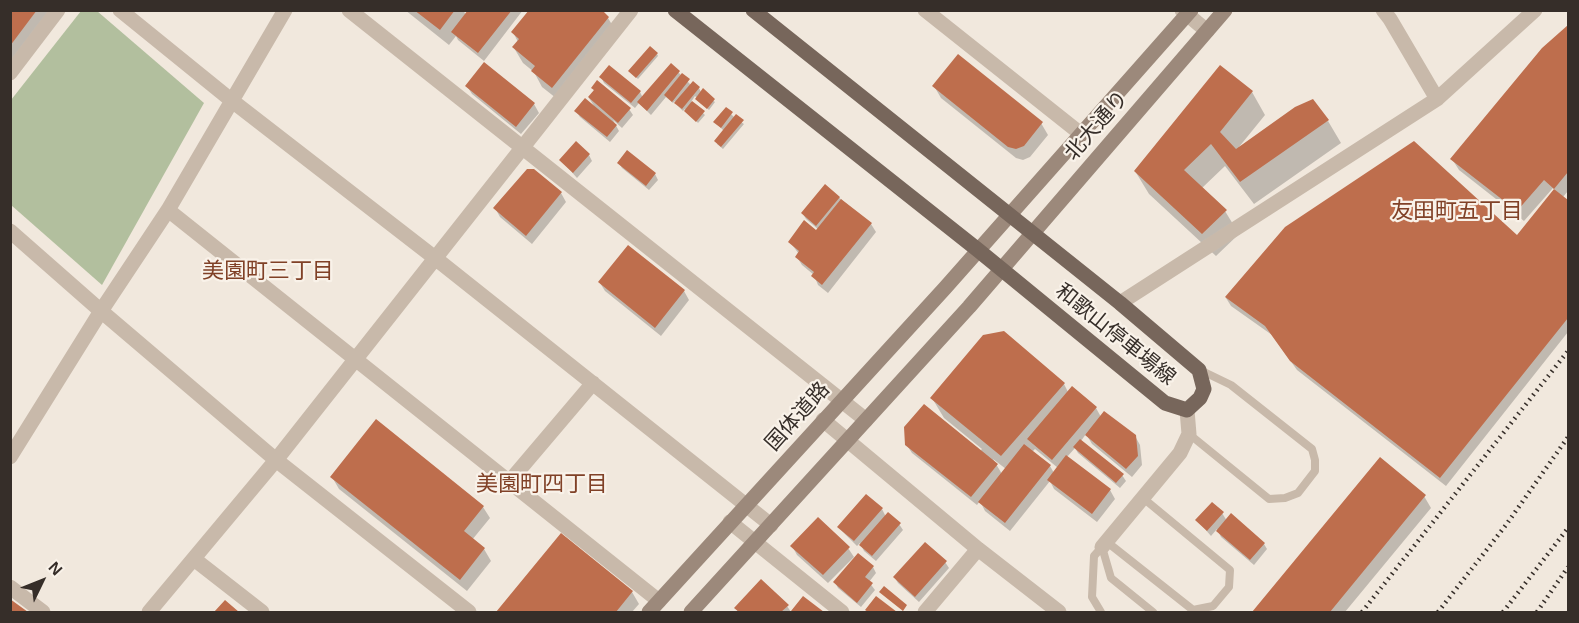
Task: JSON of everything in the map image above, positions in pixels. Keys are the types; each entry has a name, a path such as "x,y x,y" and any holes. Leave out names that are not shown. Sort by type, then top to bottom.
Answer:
{"main road":[{"name":"和歌山停車場線","path":"675,10 1002,269 1165,403 1187,410 1200,398 1204,389 1200,370 1120,303 753,10"}],"street":[{"path":"10,73 58,10"},
{"path":"120,10 771,525"},
{"path":"10,457 101,311 168,210 285,10"},
{"path":"349,10 867,420"},
{"path":"149,612 276,460 631,10"},
{"path":"925,10 1081,134"},
{"name":"北大通り","path":"1002,269 1225,10"},
{"path":"1383,10 1437,99"},
{"path":"1120,303 1437,99 1535,10"},
{"path":"1187,12 1207,31"},
{"name":"北大通り","path":"978,250 1187,12"},
{"path":"168,210 509,482 654,607"},
{"path":"10,231 276,460 469,612"},
{"name":"国体道路","path":"654,607 978,250"},
{"path":"692,612 1002,269"},
{"path":"509,482 593,383"},
{"path":"1104,544 1180,453 1189,434 1187,410"},
{"path":"823,420 978,549 1059,612"},
{"path":"730,522 842,612"},
{"path":"925,612 978,549"},
{"path":"194,559 262,612"},
{"path":"10,587 42,612"}],"lane":[{"path":"1189,434 1269,499 1285,498 1298,493 1315,471 1312,449 1232,385 1200,370"},
{"path":"1104,544 1192,610 1213,606 1229,587 1230,570 1143,498"},
{"path":"1101,612 1092,597 1094,556 1104,544"},
{"path":"1104,544 1111,578 1154,612"}],"green space":[{"path":"81,11 97,11 204,103 102,285 11,205 11,100"}],"building":[{"path":"10,10 37,10 10,46"},
{"path":"414,10 455,10 440,30"},
{"path":"468,10 512,10 478,53 451,32"},
{"path":"529,10 602,10 609,17 552,88 531,71 535,66 512,47 519,39 511,32"},
{"path":"1568,25 1568,172 1554,189 1544,180 1517,211 1450,159 1542,48"},
{"path":"650,46 658,53 636,78 628,71"},
{"path":"958,54 1043,122 1024,146 1016,149 1008,147 932,86"},
{"path":"484,62 535,103 516,127 465,86"},
{"path":"671,63 680,71 647,111 637,102"},
{"path":"609,65 641,91 631,103 599,77"},
{"path":"1220,65 1253,91 1220,132 1236,149 1295,107 1313,99 1329,120 1240,182 1211,144 1184,170 1227,210 1202,234 1134,171"},
{"path":"682,73 690,79 672,102 664,95"},
{"path":"597,80 631,108 618,123 588,97 594,90 591,88"},
{"path":"693,81 700,87 682,109 674,103"},
{"path":"703,88 715,99 707,109 695,99"},
{"path":"585,98 617,125 607,137 574,111"},
{"path":"692,101 705,111 696,122 684,111"},
{"path":"726,107 733,112 721,128 713,122"},
{"path":"736,114 744,120 721,147 714,141"},
{"path":"576,141 590,154 573,173 559,160"},
{"path":"1414,141 1517,235 1554,189 1568,200 1568,318 1440,478 1290,361 1265,326 1225,297 1285,227"},
{"path":"627,150 656,173 646,186 617,163"},
{"path":"527,169 534,169 562,192 526,236 493,208"},
{"path":"825,184 840,197 816,226 801,213"},
{"path":"841,199 872,223 822,285 811,276 814,272 795,257 799,251 788,242 804,220 816,230"},
{"path":"628,245 685,290 655,328 598,282"},
{"path":"1004,331 1065,383 1001,456 930,398 983,335"},
{"path":"1072,386 1097,407 1052,460 1027,439"},
{"path":"924,404 998,464 971,497 905,445 904,427"},
{"path":"1104,411 1136,435 1138,456 1126,469 1085,435"},
{"path":"376,419 484,506 464,531 485,548 460,580 330,477"},
{"path":"1080,439 1124,474 1116,483 1073,447"},
{"path":"1024,444 1051,465 1005,523 978,502"},
{"path":"1066,455 1111,489 1092,514 1047,480"},
{"path":"1380,457 1426,495 1330,612 1252,612"},
{"path":"866,494 883,508 854,541 837,527"},
{"path":"1212,502 1224,512 1207,531 1195,520"},
{"path":"888,512 901,523 872,556 859,545"},
{"path":"1231,513 1265,543 1250,560 1216,531"},
{"path":"818,517 850,547 823,575 790,546"},
{"path":"561,533 633,591 616,612 496,612"},
{"path":"925,542 947,561 915,597 893,577"},
{"path":"858,553 874,566 865,577 873,583 857,603 833,582"},
{"path":"761,579 789,605 781,612 739,612 734,608"},
{"path":"884,586 907,605 903,611 879,592"},
{"path":"803,596 824,612 791,611"},
{"path":"876,596 897,612 868,612 865,610"},
{"path":"10,599 28,612 10,612"},
{"path":"225,600 239,612 214,612"}],"railway":[{"path":"1362,612 1568,351"},
{"path":"1438,612 1506,525 1568,437"},
{"path":"1503,612 1568,528"},
{"path":"1537,612 1568,567"}],"district":[{"name":"友田町五丁目","path":"1457,212"},
{"name":"美園町三丁目","path":"268,272"},
{"name":"美園町四丁目","path":"542,485"}]}
